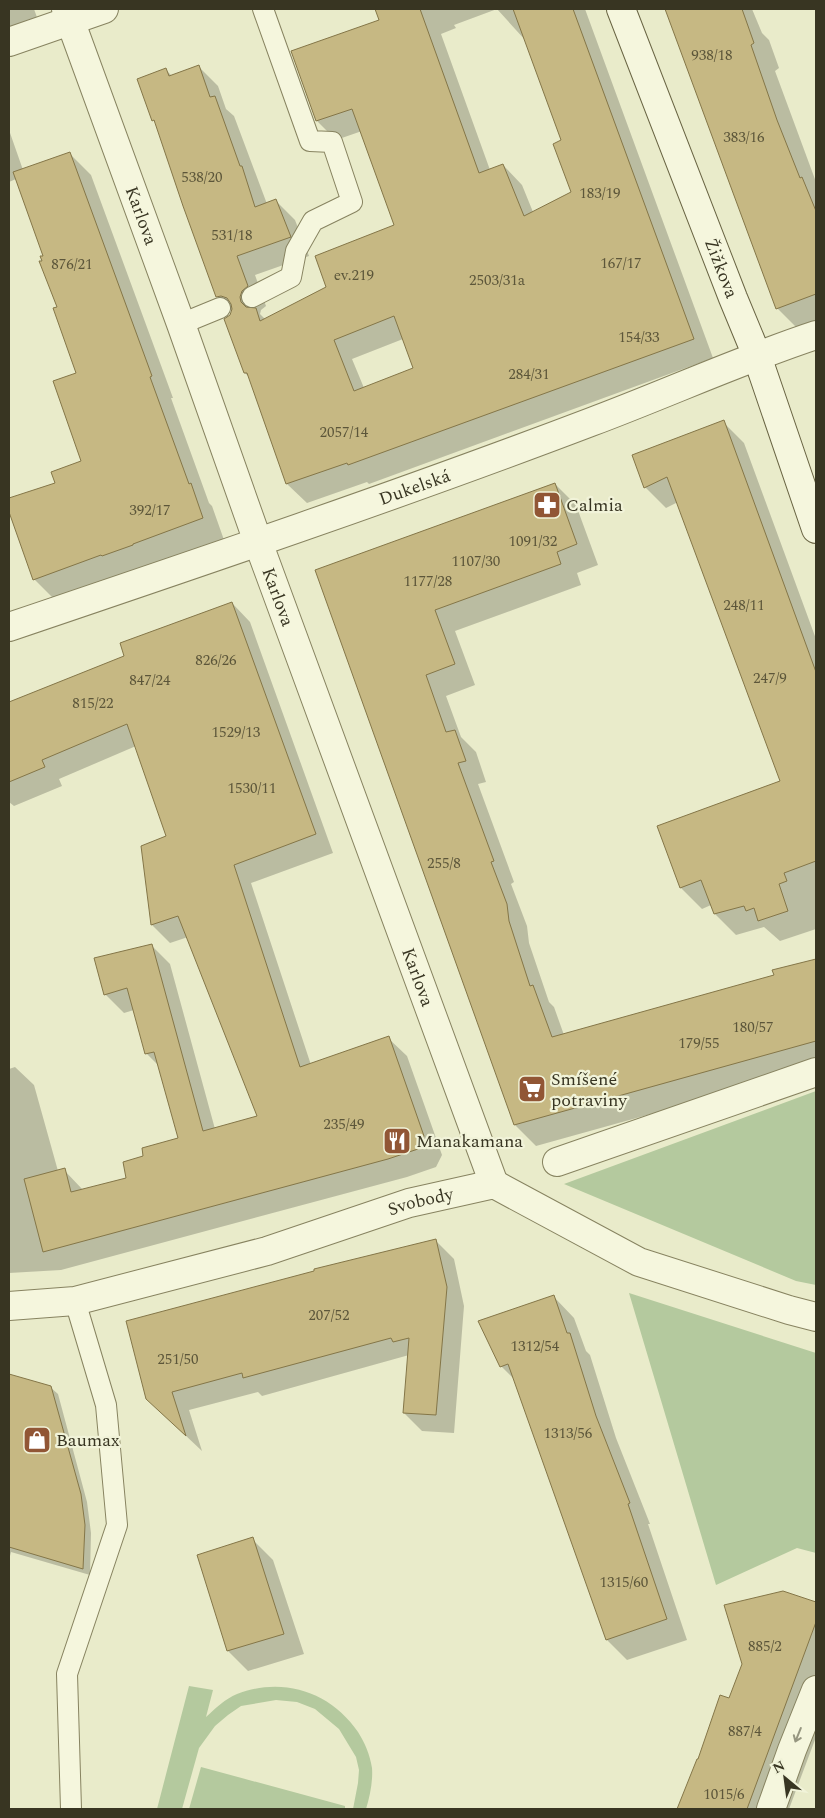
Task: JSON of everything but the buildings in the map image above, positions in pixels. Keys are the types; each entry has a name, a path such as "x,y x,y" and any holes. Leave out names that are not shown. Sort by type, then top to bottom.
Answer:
{"street":[{"path":"9,42 68,14 104,9"},
{"name":"Žižkova","path":"621,9 757,356 816,529"},
{"name":"Karlova","path":"68,14 258,542 494,1184"},
{"name":"Dukelská","path":"9,627 258,542 591,422 757,356 816,335"},
{"path":"557,1162 816,1072"},
{"path":"494,1184 639,1262 789,1310 816,1316"},
{"name":"Svobody","path":"9,1306 75,1301 267,1251 409,1203 494,1184"},
{"path":"772,1809 792,1750 816,1690"}],"lane":[{"path":"252,297 291,277 296,250 314,221 352,202 332,142 310,141 263,9"},
{"path":"181,324 220,308"},
{"path":"71,1809 67,1674 117,1525 106,1405 75,1301"}],"green space":[{"path":"816,1091 816,1285 796,1281 564,1184"},
{"path":"629,1293 816,1353 816,1553 797,1548 716,1585"},
{"path":"189,1686 213,1690 206,1717 225,1701 237,1694 254,1689 272,1687 305,1691 334,1707 347,1718 358,1732 369,1754 372,1778 366,1809 353,1809 359,1770 356,1757 339,1729 315,1709 297,1702 276,1700 241,1706 215,1726 199,1748 182,1809 157,1809"},
{"path":"201,1767 345,1806 345,1809 189,1809"}],"place":[{"name":"Calmia","path":"547,505"},
{"name":"Smíšené potraviny","path":"532,1089"},
{"name":"Manakamana","path":"397,1141"},
{"name":"Baumax","path":"37,1440"}]}
